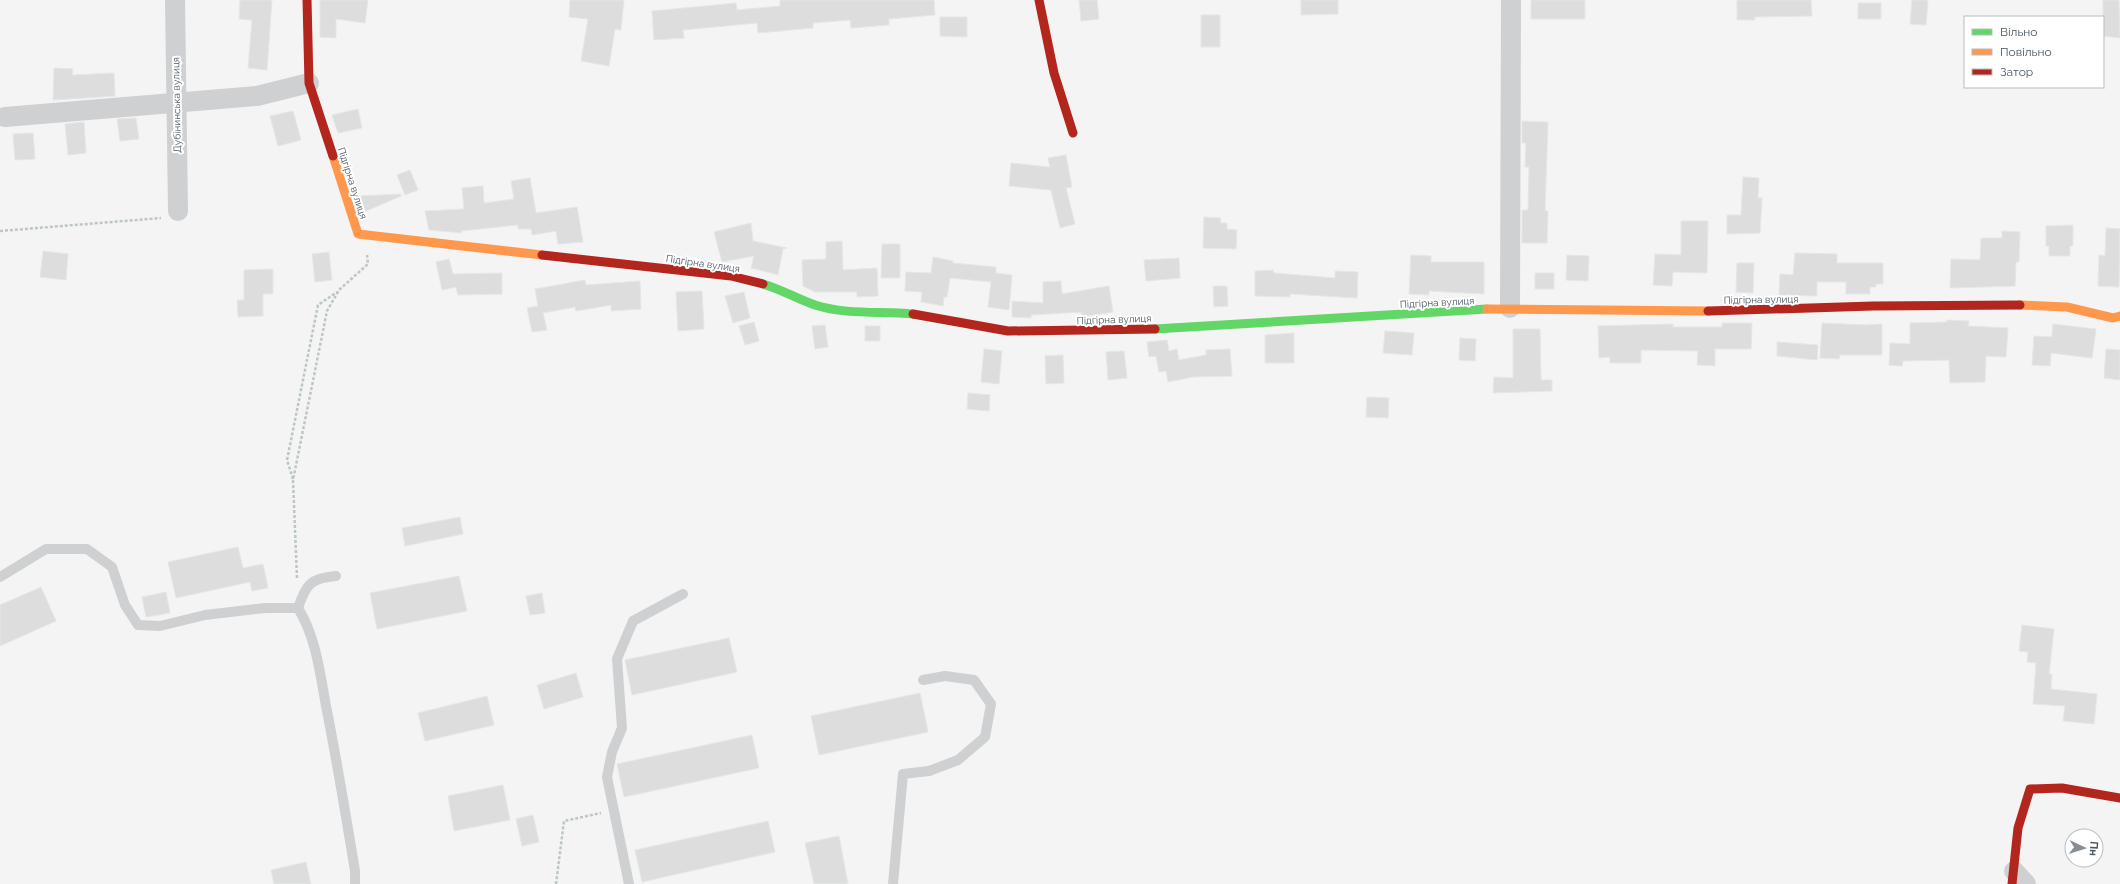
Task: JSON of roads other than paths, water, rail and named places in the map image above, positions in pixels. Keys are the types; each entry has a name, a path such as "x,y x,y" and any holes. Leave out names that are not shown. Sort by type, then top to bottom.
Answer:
{"street":[{"name":"Дубінинська вулиця","path":"175,0 178,210"},
{"name":"Підгірна вулиця","path":"307,0 309,83 358,234 731,276 778,288 815,305 863,313 912,314 1008,332 1130,330 1510,308 1738,311 1873,306 2031,305 2066,307 2113,318 2120,316"},
{"path":"1039,0 1054,72 1073,133"},
{"path":"1510,308 1511,0"},
{"path":"5,117 176,104 257,96 309,83"},
{"path":"2017,880 2018,828 2030,789 2062,788 2120,798"}],"lane":[{"path":"0,577 46,549 87,548 112,567 125,605 138,625 160,626 205,615 265,608 298,608"},
{"path":"298,608 304,591 319,577 336,576"},
{"path":"629,884 607,776 612,752 622,728 617,659 633,621 684,594"},
{"path":"298,608 306,621 315,647 338,766 355,871 355,884"},
{"path":"893,884 903,774 929,771 958,760 986,737 991,704 974,680 945,676 922,680"}]}
